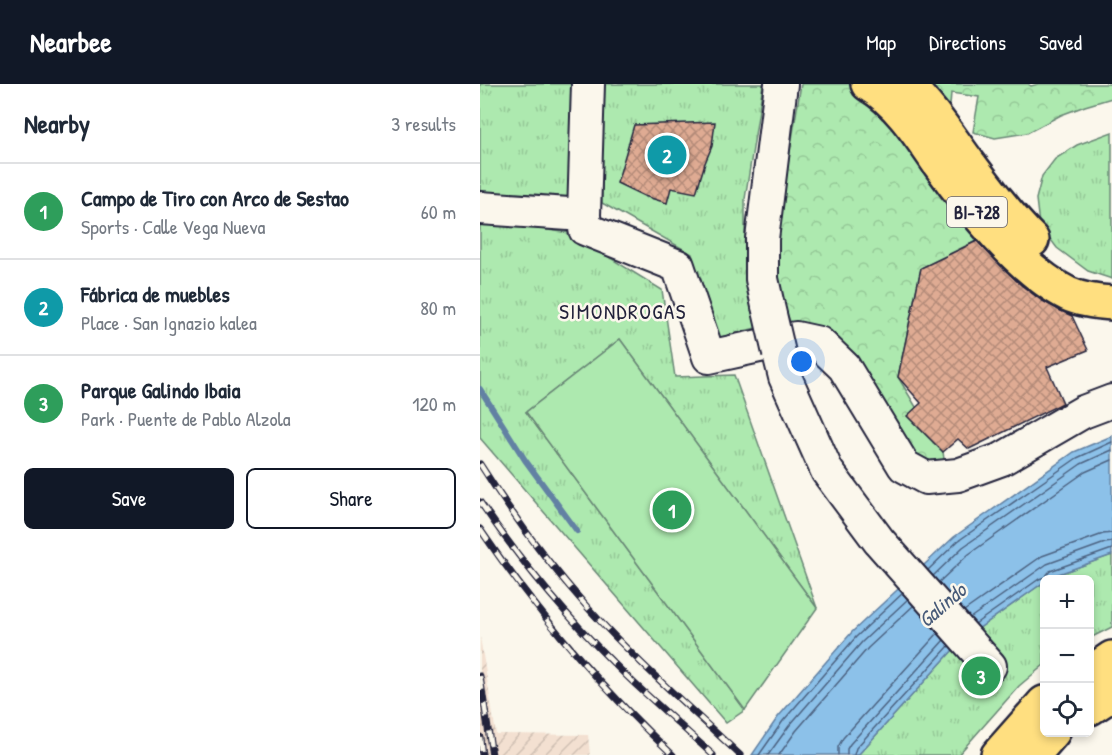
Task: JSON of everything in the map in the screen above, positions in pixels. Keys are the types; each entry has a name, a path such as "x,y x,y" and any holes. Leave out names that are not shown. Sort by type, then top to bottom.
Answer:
{"main road":[{"name":"BI-728","path":"868,84 878,90 916,130 968,202 1016,255 1041,277 1068,295 1095,302 1112,303"},
{"name":"BI-728","path":"905,84 935,116 1020,228 1053,263 1075,279 1098,290 1112,292"},
{"path":"1094,670 1112,658"},
{"path":"1094,705 1112,694"},
{"path":"998,755 1040,708"},
{"path":"1033,755 1049,737"}],"street":[{"path":"585,222 588,84"},
{"path":"781,84 762,239 762,279 768,306 787,345 785,377 827,471 879,541 984,659"},
{"path":"480,208 585,222 678,266 709,357 787,345 819,343 844,367 904,466 926,478 958,475 1002,459 1083,412 1112,401"}],"shaded area":[{"path":"480,637 496,734 588,735 590,755 480,755"}],"green space":[{"path":"480,84 575,84 570,202 480,195"},
{"path":"602,84 763,84 745,199 745,247 756,328 716,338 692,254 602,203"},
{"path":"801,84 850,84 861,88 984,237 921,268 898,377 943,452 945,466 915,462 796,338 771,269"},
{"path":"925,84 1028,84 1031,86 1038,84 1112,84 1112,98 1061,115 1027,133 995,138 973,132 979,97 951,93 949,118"},
{"path":"1112,132 1112,279 1088,271 1057,248 1039,224 1036,199 1042,176 1055,159 1077,145"},
{"path":"480,221 570,233 662,290 675,377 734,375 817,608 620,339 526,412 745,710 726,723 480,438"},
{"path":"620,339 817,608 745,710 526,412"},
{"path":"1112,555 1112,627 1094,636 1094,575 1056,575"},
{"path":"1040,585 1040,668 1019,686 958,755 858,755 961,641"}],"water":[{"name":"Galindo","path":"1112,436 1112,555 1056,575 1040,575 1040,585 961,641 858,755 752,755 778,717 852,632 954,537 1074,452"}],"building":[{"path":"715,122 712,146 696,193 671,188 667,203 644,196 617,183 634,125"},
{"path":"977,241 1021,285 1041,300 1072,316 1088,350 1047,367 1063,403 969,449 958,439 943,452 907,416 921,403 898,377 921,268"}],"waterway":[{"path":"480,389 525,460 577,531"}],"railway":[{"path":"480,464 531,538 588,608 643,665 740,755"},
{"path":"480,502 515,551 572,620 635,684 713,755"},
{"path":"480,529 546,619 619,702 673,755"},
{"path":"480,676 492,755"},
{"path":"480,737 482,755"}],"place":[{"name":"Fábrica de muebles","path":"667,155"},
{"name":"Campo de Tiro con Arco de Sestao","path":"672,510"},
{"name":"Parque Galindo Ibaia","path":"981,676"}],"district":[{"name":"SIMONDROGAS","path":"623,311"}]}
